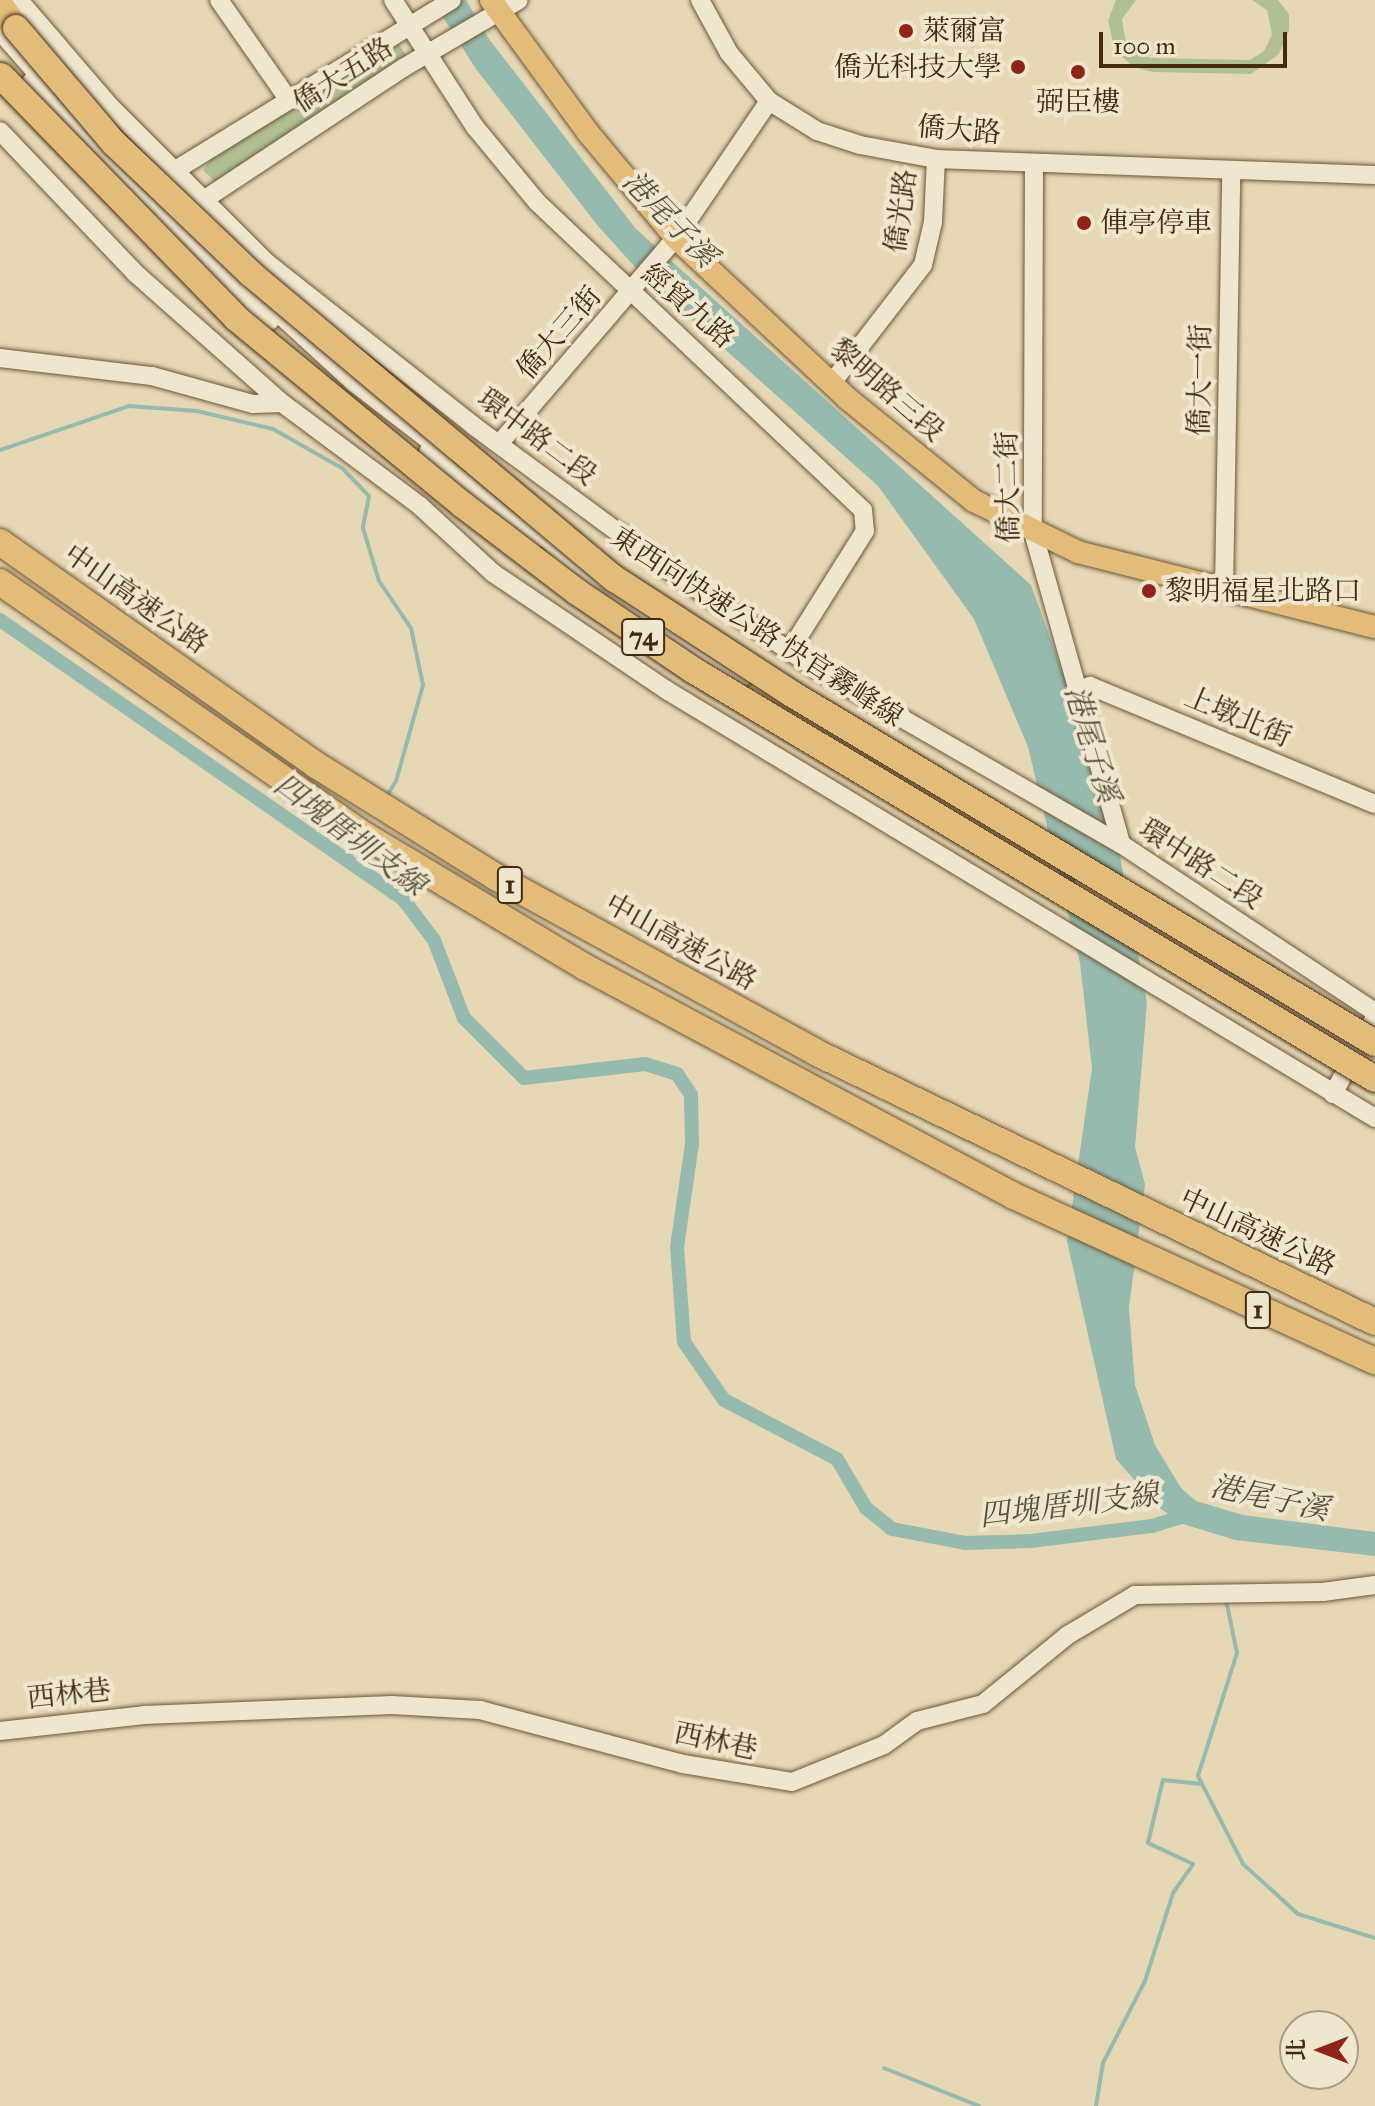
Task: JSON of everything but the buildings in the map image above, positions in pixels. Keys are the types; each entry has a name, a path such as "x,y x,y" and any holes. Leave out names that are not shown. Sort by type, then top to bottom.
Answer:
{"highway":[{"name":"東西向快速公路 快官霧峰線","path":"3,24 114,143 251,274 615,579 792,694 1362,1049"},
{"name":"74","path":"0,75 236,318 577,592 693,670 1375,1079"},
{"name":"中山高速公路","path":"0,542 316,765 496,877 817,1053 1053,1171 1375,1322"},
{"name":"1","path":"0,582 366,836 585,967 794,1082 1048,1212 1375,1361"}],"main road":[{"name":"黎明路三段","path":"494,5 589,134 676,238 831,384 946,481 1033,532 1078,552 1375,627"}],"street":[{"name":"環中路二段","path":"19,0 109,105 267,263 499,444 669,570 790,650 1121,844 1375,1014"},
{"path":"219,0 288,99"},
{"name":"經貿九路","path":"393,0 426,54 537,202 702,354 867,518 865,531 790,650"},
{"name":"僑大五路","path":"174,171 452,0"},
{"name":"僑大五路","path":"202,201 426,54 494,5 519,0"},
{"name":"僑大路","path":"700,0 729,53 769,101 817,131 936,159 1034,165 1375,175"},
{"path":"712,0 729,53"},
{"path":"3,24 183,227 353,382 496,492 583,573 702,652 1031,852 1132,918"},
{"path":"3,24 133,192 250,304 563,566 699,660 1077,888 1375,1059"},
{"name":"僑大三街","path":"499,444 676,238 769,101"},
{"path":"0,131 135,273 282,403 420,506 493,573 587,640 1050,926 1375,1118"},
{"name":"僑光路","path":"831,384 923,265 933,222 936,159"},
{"name":"僑大二街","path":"1034,165 1033,532 1121,844"},
{"name":"僑大一街","path":"1224,590 1231,170"},
{"path":"0,358 152,376 253,404 282,403"},
{"name":"上墩北街","path":"1079,690 1090,686 1375,804"},
{"path":"1333,1094 1362,1049 1375,1014"},
{"path":"1362,1049 1375,1070"},
{"name":"西林巷","path":"0,1731 144,1715 392,1705 480,1710 683,1764 792,1782 884,1745 917,1721 983,1704 1068,1635 1135,1595 1323,1592 1375,1585"}],"green space":[{"path":"1116,0 1136,0 1122,19 1125,38 1135,52 1151,58 1250,60 1264,51 1272,35 1267,10 1252,0 1278,0 1289,14 1289,30 1279,54 1251,74 1154,72 1134,67 1115,51 1108,21"},
{"path":"399,44 407,57 218,185 203,170 211,159"}],"water":[{"path":"432,0 466,0 489,39 636,229 1031,585 1110,802 1147,1003 1135,1147 1145,1184 1129,1308 1135,1385 1155,1445 1181,1488 1196,1501 1243,1515 1375,1532 1375,1556 1235,1540 1183,1524 1158,1507 1116,1459 1067,1241 1092,1068 1080,963 1028,747 974,619 878,486 644,277 598,226 476,69"}],"waterway":[{"path":"0,450 129,406 197,411 273,429 342,468 369,496 363,528 379,581 411,628 423,685 396,781 387,796"},
{"name":"四塊厝圳支線","path":"0,620 403,899 434,940 464,1018 524,1078 645,1064 677,1074 691,1095 692,1144 677,1247 684,1342 724,1400 837,1459 866,1508 892,1529 965,1543 1031,1541 1152,1526 1191,1514"},
{"path":"347,861 359,841"},
{"path":"1226,1600 1237,1653 1198,1776 1243,1864 1298,1914 1375,1938"},
{"path":"1096,2106 1103,2063 1145,1981 1173,1893 1193,1864 1148,1843 1163,1780 1202,1784"},
{"path":"884,2068 979,2106"}],"place":[{"name":"萊爾富","path":"906,31"},
{"name":"僑光科技大學","path":"1018,67"},
{"name":"弼臣樓","path":"1078,72"},
{"name":"俥亭停車","path":"1084,223"},
{"name":"黎明福星北路口","path":"1149,591"}],"water label":[{"name":"港尾子溪","path":"670,219"},
{"name":"港尾子溪","path":"1092,744"},
{"name":"港尾子溪","path":"1270,1498"}]}
